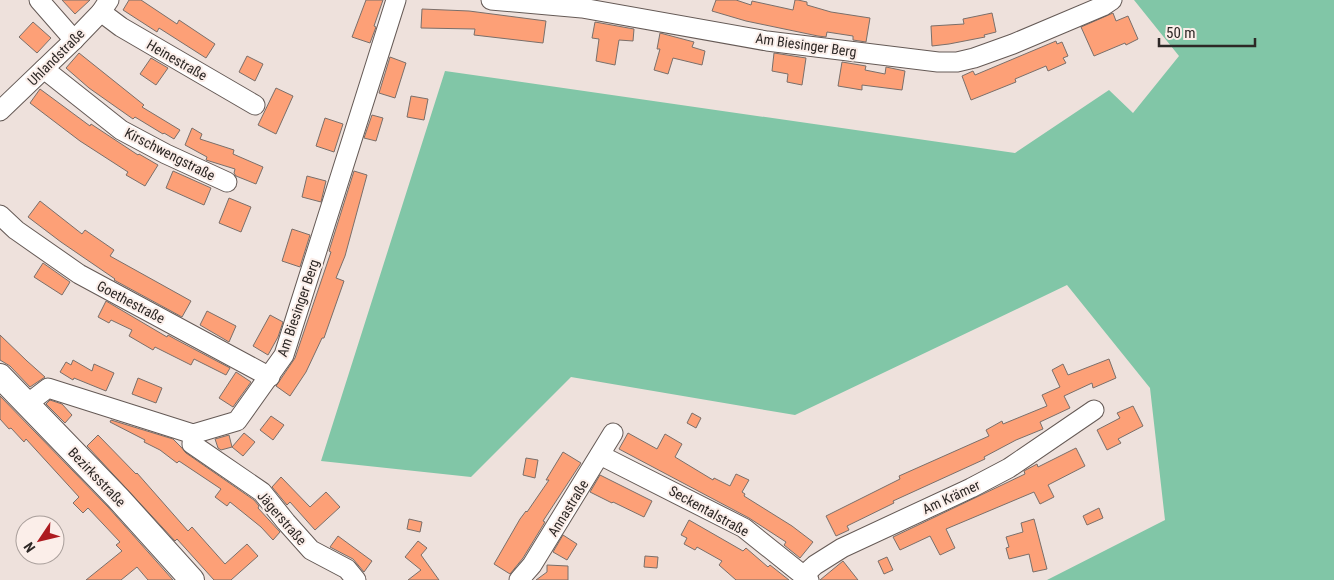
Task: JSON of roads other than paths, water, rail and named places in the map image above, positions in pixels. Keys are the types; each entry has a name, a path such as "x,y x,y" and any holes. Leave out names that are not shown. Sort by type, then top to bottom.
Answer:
{"main road":[{"name":"Bezirksstraße","path":"0,376 118,498 192,580"}],"street":[{"path":"39,0 74,40"},
{"name":"Am Biesinger Berg","path":"193,434 237,421 284,355 396,0"},
{"name":"Am Biesinger Berg","path":"490,0 582,8 768,41 938,62 957,62 1014,44 1112,0"},
{"name":"Uhlandstraße","path":"0,112 74,40 105,6"},
{"name":"Heinestraße","path":"105,6 121,26 255,105"},
{"name":"Kirschwengstraße","path":"44,69 121,130 166,154 227,182"},
{"name":"Goethestraße","path":"0,215 16,230 79,274 270,377"},
{"path":"27,404 48,388 193,434"},
{"name":"Am Krämer","path":"807,577 815,565 842,548 971,488 1003,471 1094,410"},
{"name":"Annastraße","path":"519,580 532,565 613,433"},
{"name":"Jägerstraße","path":"193,434 192,444 262,492 311,550 347,569 356,580"},
{"name":"Seckentalstraße","path":"600,455 744,528 807,577"}]}
